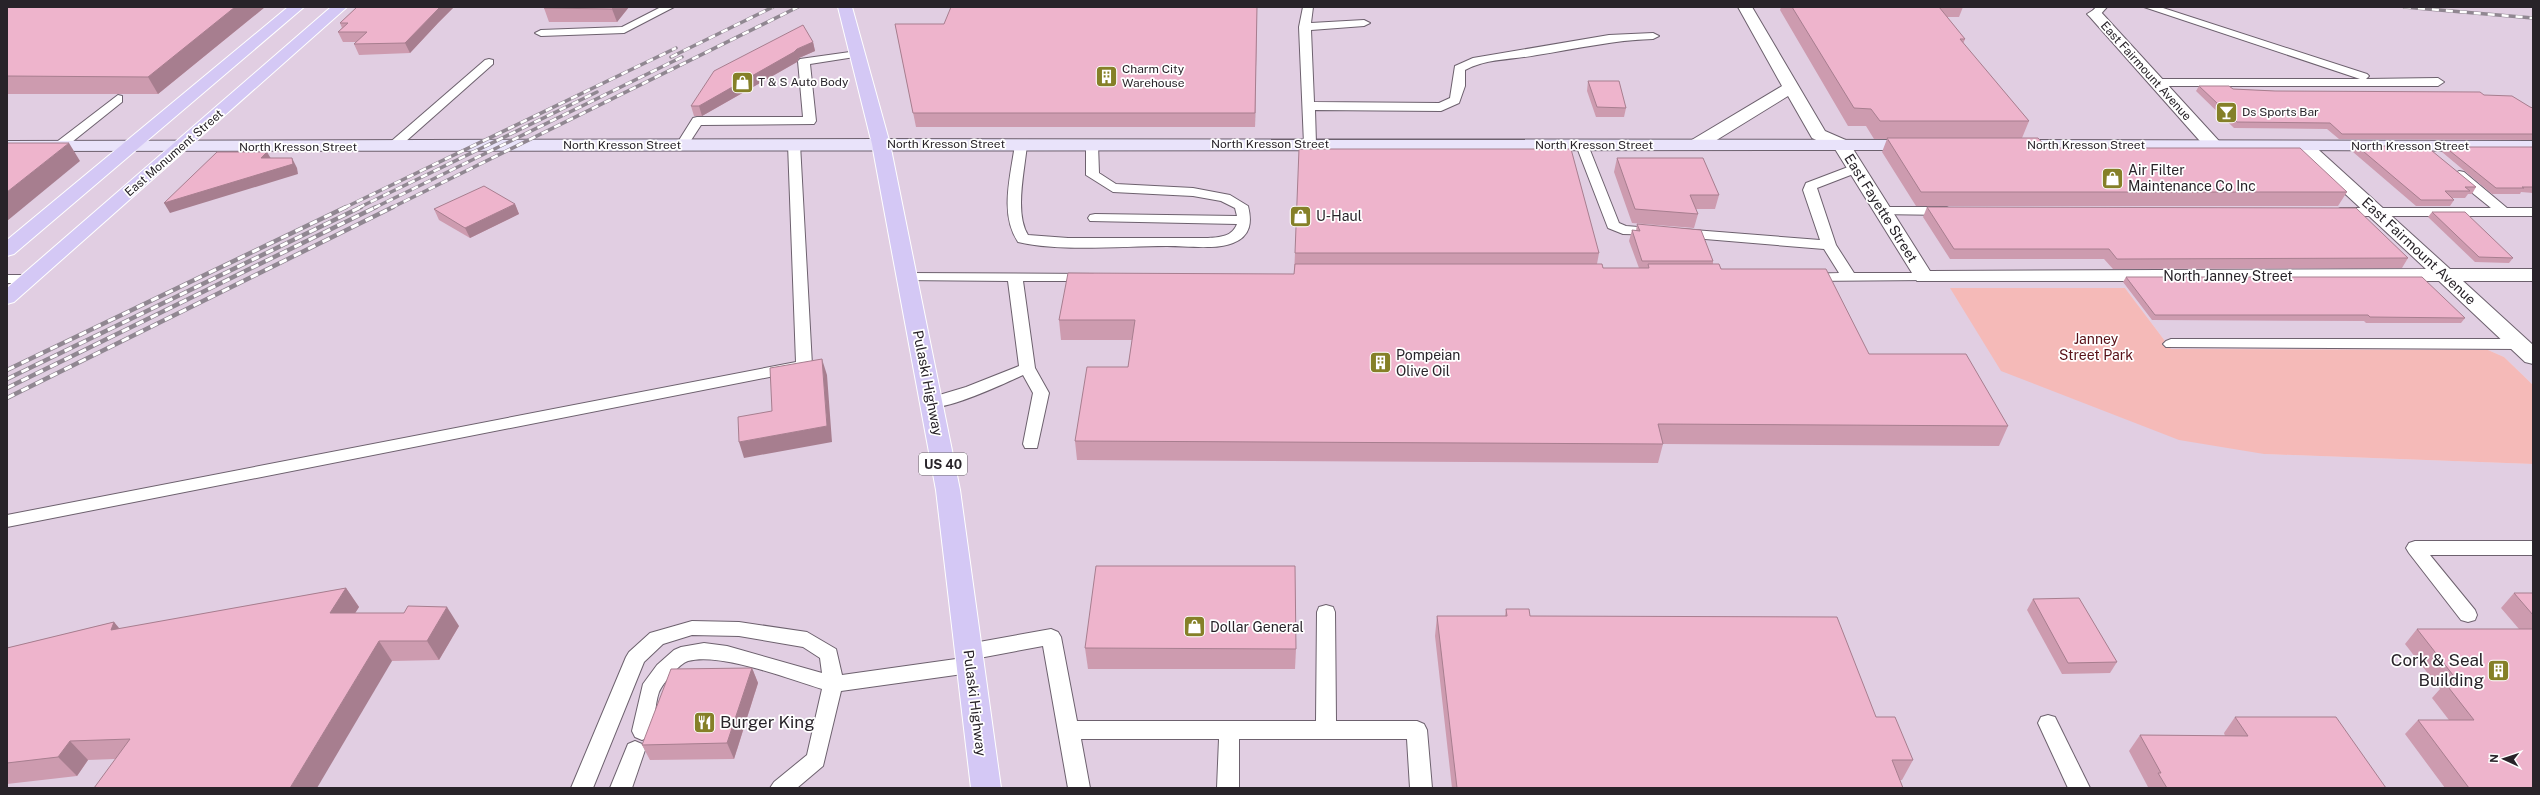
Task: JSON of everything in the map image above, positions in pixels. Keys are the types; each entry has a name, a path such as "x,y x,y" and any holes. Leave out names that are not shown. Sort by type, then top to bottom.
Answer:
{"main road":[{"path":"7,250 298,7"},
{"name":"East Monument Street","path":"7,298 340,7"},
{"name":"Pulaski Highway","path":"844,7 881,144 948,490 986,788"}],"street":[{"name":"East Fayette Street","path":"1745,7 1818,134 1842,145 1924,278"},
{"name":"East Fairmount Avenue","path":"2098,10 2157,82 2213,145"},
{"path":"1696,145 1792,87"},
{"name":"North Kresson Street","path":"7,146 392,147 794,144 1929,145"},
{"name":"North Kresson Street","path":"2000,145 2533,146"},
{"name":"East Fairmount Avenue","path":"2304,146 2446,275 2533,357"},
{"name":"North Janney Street","path":"1924,278 2446,275 2532,276"}],"lane":[{"path":"541,33 624,30 669,7"},
{"path":"1308,7 1305,27 1310,144"},
{"path":"2149,7 2363,76"},
{"path":"1305,27 1364,23"},
{"path":"1308,106 1441,107 1455,100 1459,86 1459,68 1469,62 1487,57 1535,52 1589,40 1619,36 1653,36"},
{"path":"682,145 697,121 810,121 804,61 857,54"},
{"path":"392,147 489,62"},
{"path":"2157,82 2438,82"},
{"path":"58,146 118,99"},
{"path":"7,521 804,366 794,144"},
{"path":"1021,144 1015,211 1017,233 1023,239 1068,242 1208,242 1229,240 1241,232 1245,220 1241,206 1225,198 1192,192 1113,188 1093,175 1092,144"},
{"path":"1582,145 1613,225 1616,228 1829,245"},
{"path":"2424,146 2504,212"},
{"path":"1850,278 1829,245 1810,190 1811,186 1856,168"},
{"path":"1882,211 1962,211"},
{"path":"2329,212 2533,212"},
{"path":"1095,218 1245,220"},
{"path":"907,277 1102,277"},
{"path":"1015,277 1027,368 1041,393 1031,444"},
{"path":"1794,278 1924,278"},
{"path":"7,279 28,280"},
{"path":"2172,344 2518,344"},
{"path":"932,403 972,391 1027,368"},
{"path":"2468,615 2415,548 2533,548"},
{"path":"1326,612 1326,730"},
{"path":"582,788 636,657 657,638 692,628 739,628 807,640 829,654 833,684 816,760 781,788"},
{"path":"622,788 638,740 650,690 664,671 681,655 704,650 727,654 833,684 969,658 1051,637 1079,788"},
{"path":"2048,723 2079,788"},
{"path":"1069,730 1417,730 1421,788"},
{"path":"1228,788 1229,730"}],"shaded area":[{"path":"7,7 2533,7 2533,385 2504,357 2488,350 2171,349 2125,288 1951,288 2264,454 2533,464 2533,788 7,788"}],"green space":[{"name":"Janney Street Park","path":"1950,288 2125,288 2171,349 2488,350 2504,357 2533,385 2533,464 2264,454 2179,440 2001,371"}],"building":[{"path":"7,7 235,7 148,77 7,76"},
{"path":"357,7 440,7 405,43 354,44 367,32 338,32 348,23 340,23"},
{"path":"614,7 612,9 544,8"},
{"name":"Charm City Warehouse","path":"951,7 1257,7 1255,113 913,113 895,24 944,24"},
{"path":"1792,7 1939,7 1965,39 1960,39 2029,121 1880,121 1871,109 1854,108"},
{"path":"803,25 813,42 797,49 699,106 691,106 714,71"},
{"path":"1588,81 1619,81 1626,108 1597,107"},
{"path":"2199,86 2229,86 2233,89 2275,91 2480,92 2484,95 2512,96 2533,108 2533,134 2342,134 2330,123 2237,122"},
{"path":"1887,138 2038,138 2047,148 2300,148 2347,192 1921,192"},
{"path":"7,143 69,143 7,192"},
{"path":"2357,146 2426,146 2476,187 2465,187 2470,191 2445,191 2454,200 2421,200"},
{"path":"2445,147 2533,147 2533,187 2496,188"},
{"path":"1299,149 1571,149 1599,253 1295,253"},
{"path":"217,152 267,152 261,158 292,158 293,164 164,203"},
{"path":"1617,158 1703,158 1719,195 1690,195 1698,214 1635,209"},
{"path":"484,186 515,204 465,228 434,209"},
{"path":"1927,207 2356,208 2408,258 2117,259 2109,249 1954,249"},
{"path":"2432,212 2465,212 2513,258 2479,257"},
{"path":"1637,224 1701,230 1713,261 1642,261 1632,230 1640,231"},
{"path":"1295,264 1602,264 1603,268 1649,268 1648,264 1719,264 1721,269 1826,269 1869,354 1966,354 2008,426 1658,424 1663,444 1075,441 1087,367 1128,367 1135,320 1059,320 1068,273 1294,274"},
{"path":"2126,277 2422,277 2465,318 2370,317 2368,315 2155,315"},
{"path":"822,359 827,426 739,442 738,417 772,411 770,368"},
{"name":"Dollar General","path":"1096,566 1295,566 1296,649 1085,648"},
{"path":"346,588 330,613 404,613 408,606 447,607 427,641 379,641 290,788 94,788 130,739 70,741 58,757 7,763 7,648 114,622 111,630"},
{"path":"2514,593 2533,593 2533,615"},
{"path":"2079,598 2117,662 2068,663 2033,599"},
{"path":"1506,609 1529,609 1530,616 1837,617 1876,717 1895,717 1913,760 1892,760 1903,788 1457,788 1437,616 1507,616"},
{"path":"2417,629 2533,629 2533,788 2469,788 2418,720 2474,720 2445,683 2460,684"},
{"name":"Burger King","path":"752,668 727,743 642,745 671,669"},
{"path":"2235,717 2336,717 2386,788 2167,788 2158,773 2161,773 2140,735 2248,736"}],"railway":[{"path":"671,57 773,7"},
{"path":"391,208 798,7"},
{"path":"2404,7 2533,18"},
{"path":"344,208 676,48"},
{"path":"374,208 682,57"},
{"path":"358,208 597,92"},
{"path":"7,370 346,207"},
{"path":"7,379 361,207"},
{"path":"7,388 376,207"},
{"path":"7,398 393,207"}],"place":[{"name":"Charm City Warehouse","path":"1106,76"},
{"name":"T & S Auto Body","path":"742,82"},
{"name":"Ds Sports Bar","path":"2226,112"},
{"name":"Air Filter Maintenance Co Inc","path":"2113,178"},
{"name":"U-Haul","path":"1301,216"},
{"name":"Pompeian Olive Oil","path":"1381,363"},
{"name":"Dollar General","path":"1194,627"},
{"name":"Cork & Seal Building","path":"2499,670"},
{"name":"Burger King","path":"705,722"}]}
